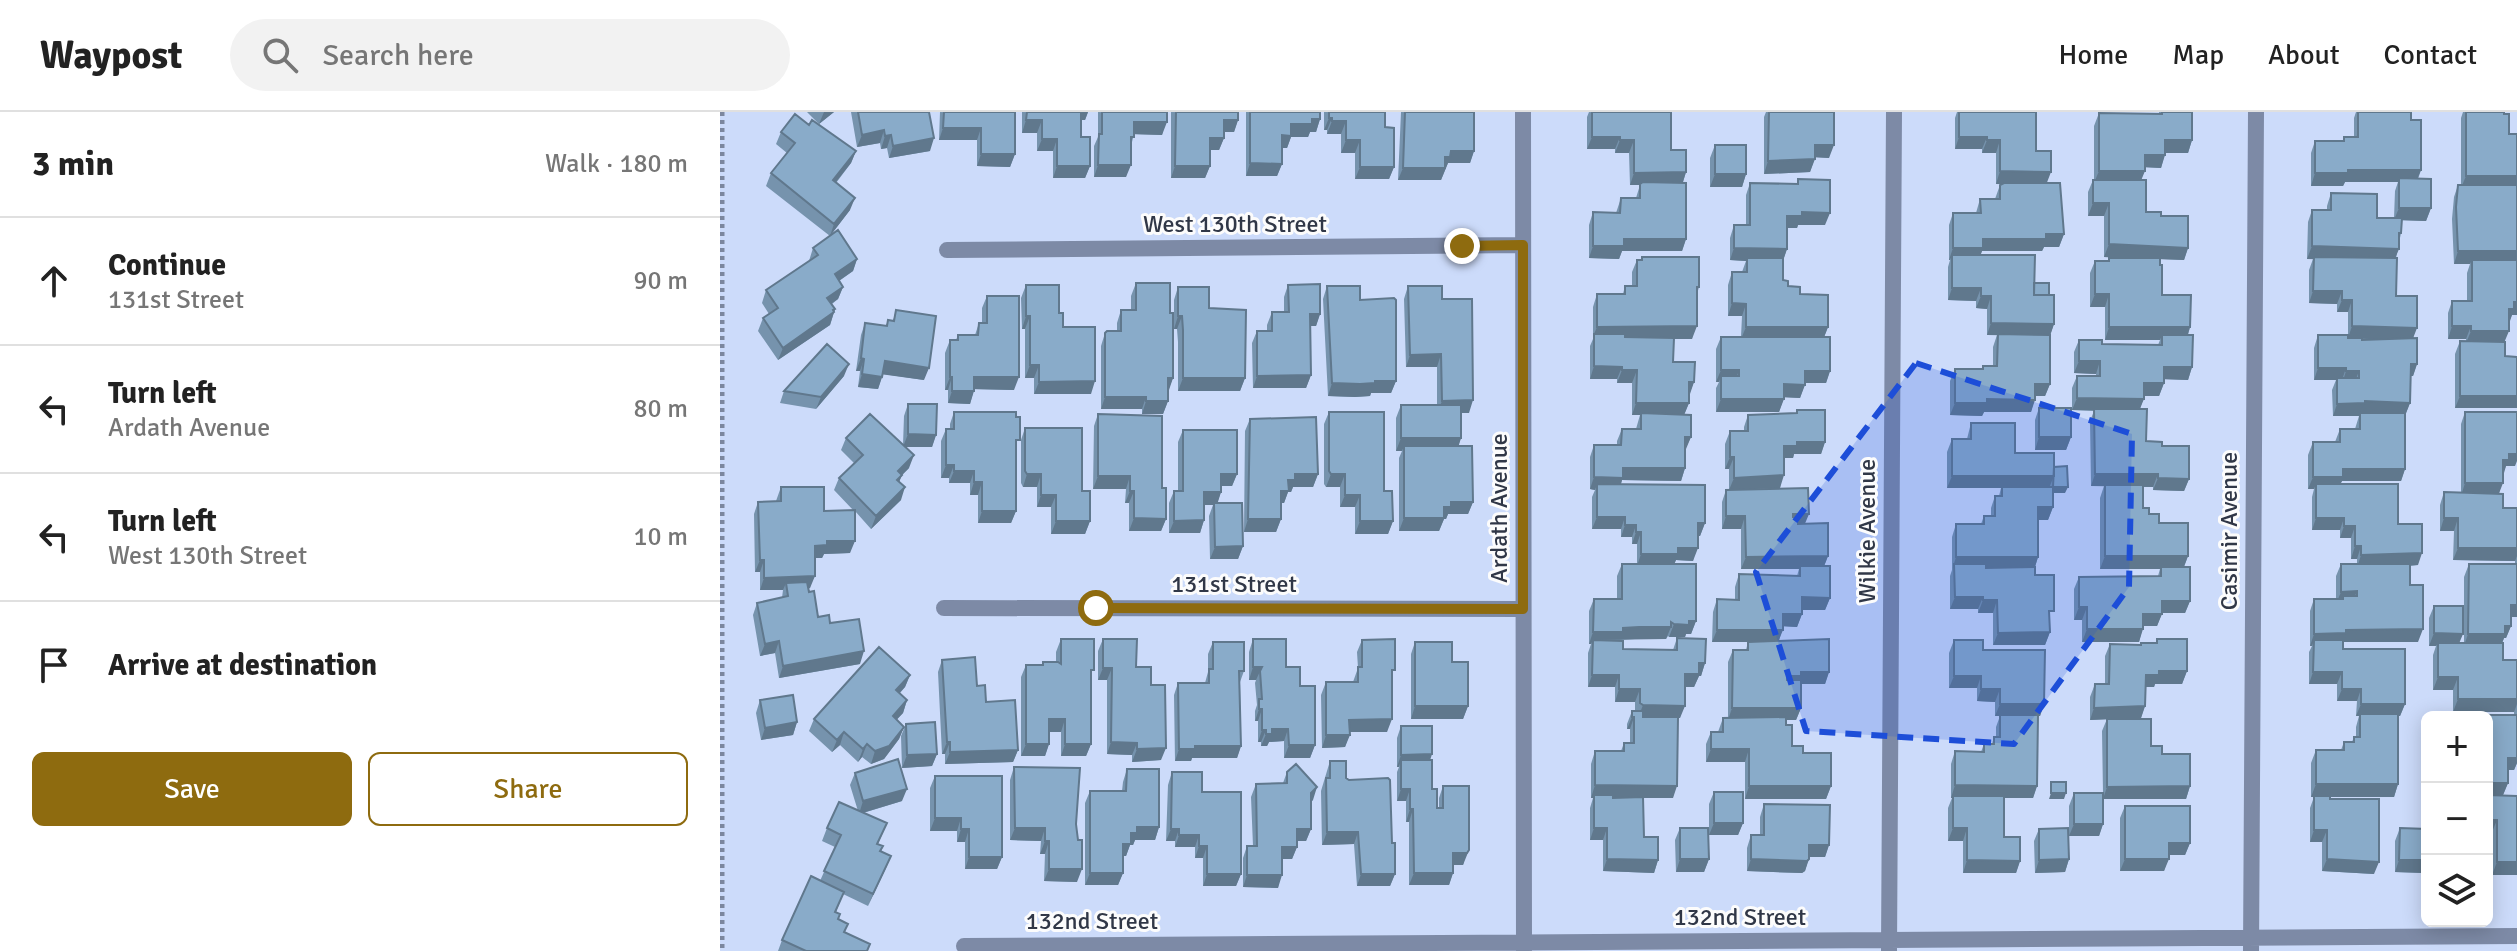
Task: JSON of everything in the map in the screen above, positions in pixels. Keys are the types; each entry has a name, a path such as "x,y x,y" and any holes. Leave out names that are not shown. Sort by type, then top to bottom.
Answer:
{"street":[{"name":"Ardath Avenue","path":"1523,112 1524,947"},
{"name":"Wilkie Avenue","path":"1889,946 1894,112"},
{"name":"Casimir Avenue","path":"2251,944 2256,112"},
{"name":"West 130th Street","path":"947,250 1523,245"},
{"name":"131st Street","path":"944,608 1523,609"},
{"name":"132nd Street","path":"964,946 2251,944 2517,936"}],"path":[{"path":"722,112 722,951"}],"highlighted area":[{"path":"1916,363 2132,434 2129,587 2014,744 1806,731 1756,572"}],"building":[{"path":"858,112 929,112 934,138 893,146 891,135 885,136 884,130 862,135"},
{"path":"944,112 1015,112 1015,154 981,154 981,128 943,128"},
{"path":"1027,112 1081,112 1081,137 1090,137 1090,166 1057,166 1057,139 1042,139 1042,120 1026,120"},
{"path":"1102,112 1167,112 1167,122 1134,122 1131,165 1098,165"},
{"path":"1176,112 1238,112 1238,120 1224,120 1224,138 1210,138 1210,166 1175,166"},
{"path":"1250,112 1320,112 1320,119 1312,119 1312,124 1291,124 1291,136 1282,135 1282,164 1250,163"},
{"path":"1329,112 1385,112 1385,127 1394,128 1394,167 1360,167 1360,140 1346,140 1346,121 1332,121"},
{"path":"1405,112 1474,112 1474,151 1451,151 1450,157 1445,157 1445,168 1403,168"},
{"path":"1592,112 1671,112 1671,150 1686,150 1686,172 1634,173 1634,140 1592,137"},
{"path":"1769,112 1834,112 1834,145 1815,145 1815,159 1768,161"},
{"path":"1959,112 2036,112 2036,151 2051,151 2051,172 2000,171 2000,140 1959,137"},
{"path":"2192,112 2192,140 2165,140 2165,155 2145,155 2145,171 2099,171 2099,113"},
{"path":"2358,112 2411,112 2411,120 2421,120 2421,170 2315,173 2315,141 2344,141 2344,137 2358,137"},
{"path":"2466,112 2509,114 2509,134 2517,134 2517,176 2466,176"},
{"path":"795,114 809,125 812,120 856,151 833,180 855,198 834,224 771,173 795,143 781,132"},
{"path":"1715,145 1746,145 1746,174 1715,174"},
{"path":"2399,178 2431,179 2431,208 2399,208"},
{"path":"1798,179 1830,180 1830,213 1802,212 1802,216 1787,216 1787,249 1734,248 1734,225 1750,225 1750,183 1798,184"},
{"path":"2093,180 2146,180 2146,212 2161,212 2161,216 2188,216 2188,248 2109,244 2109,203 2093,203"},
{"path":"1686,183 1686,239 1624,239 1624,246 1593,246 1593,212 1620,213 1621,198 1640,198 1640,184"},
{"path":"2060,183 2064,234 2046,234 2046,239 1983,239 1983,248 1953,248 1953,213 1981,213 1980,199 2000,199 2000,185"},
{"path":"2458,185 2517,185 2517,251 2458,251"},
{"path":"2331,193 2377,194 2377,218 2402,218 2399,249 2312,246 2312,210 2331,210"},
{"path":"838,230 857,259 835,274 843,287 827,298 834,312 783,348 763,318 778,308 766,290 818,255 813,248"},
{"path":"1952,255 2035,255 2034,295 2054,295 2054,324 1991,323 1991,296 1981,296 1981,288 1952,288"},
{"path":"1642,257 1699,257 1697,326 1597,327 1597,294 1625,294 1625,286 1637,286 1637,260 1642,260"},
{"path":"2314,257 2397,258 2396,296 2417,296 2417,328 2352,326 2352,300 2342,300 2342,291 2313,291"},
{"path":"1747,258 1783,258 1783,280 1788,281 1788,286 1800,287 1800,294 1828,295 1828,327 1746,327 1746,304 1732,303 1732,272 1747,272"},
{"path":"2109,258 2160,258 2162,295 2191,295 2190,327 2109,327 2109,294 2095,294 2095,261 2109,261"},
{"path":"2472,260 2517,260 2517,302 2514,302 2514,309 2509,309 2509,331 2471,331 2471,326 2452,326 2452,301 2472,301"},
{"path":"1136,283 1170,283 1173,378 1168,378 1168,401 1146,401 1146,397 1105,397 1105,333 1121,331 1121,310 1136,310"},
{"path":"2034,283 2049,283 2049,295 2034,295"},
{"path":"1320,284 1320,314 1310,314 1311,375 1257,376 1257,331 1272,331 1272,312 1289,312 1288,285"},
{"path":"1026,285 1059,285 1059,313 1063,313 1063,327 1095,327 1095,381 1039,382 1039,365 1030,365 1030,316 1026,316"},
{"path":"1327,286 1360,286 1360,300 1396,300 1396,381 1332,383"},
{"path":"1408,286 1442,286 1442,299 1472,299 1473,400 1442,401 1441,354 1410,355"},
{"path":"1178,287 1209,287 1209,308 1246,310 1245,378 1183,378 1183,330 1182,316 1178,316"},
{"path":"987,296 1019,296 1019,377 974,377 974,391 952,391 950,340 958,340 958,335 978,335 979,323 987,323"},
{"path":"896,310 936,316 929,368 885,361 882,377 862,374 865,323 887,326 888,320 894,321"},
{"path":"1594,334 1674,338 1673,362 1695,362 1694,382 1689,382 1689,403 1636,403 1637,370 1594,366"},
{"path":"1998,334 2050,335 2050,384 2035,384 2035,400 1987,399 1987,403 1955,403 1955,369 1997,366"},
{"path":"2162,335 2193,335 2192,367 2164,367 2164,383 2144,383 2144,399 2077,398 2077,376 2100,376 2100,361 2079,361 2079,340 2102,340 2102,344 2162,345"},
{"path":"2318,335 2348,335 2348,338 2362,340 2417,338 2417,364 2411,364 2410,403 2365,401 2337,404 2337,378 2359,378 2359,371 2318,368"},
{"path":"1721,337 1830,337 1830,371 1805,371 1805,385 1784,384 1784,399 1721,399 1721,376 1739,376 1739,370 1721,370"},
{"path":"2460,341 2505,342 2505,356 2517,357 2517,396 2460,396"},
{"path":"827,344 849,364 821,397 784,391"},
{"path":"908,404 937,404 936,435 908,434"},
{"path":"1401,405 1461,405 1461,438 1401,438"},
{"path":"2039,408 2071,408 2071,437 2039,437"},
{"path":"2094,409 2147,409 2146,441 2162,442 2162,446 2189,446 2189,479 2158,478 2158,474 2095,474"},
{"path":"1797,410 1825,410 1825,442 1797,442 1797,446 1784,446 1784,475 1734,478 1730,431 1748,431 1748,415 1797,413"},
{"path":"954,412 1016,412 1016,417 1020,417 1020,440 1016,440 1016,511 982,511 982,482 974,482 974,471 954,471 954,465 946,465 946,429 954,429"},
{"path":"1329,412 1384,412 1384,491 1392,491 1393,521 1360,521 1360,495 1345,495 1345,474 1331,474 1329,471"},
{"path":"2465,412 2517,412 2517,454 2509,454 2509,460 2503,460 2503,483 2465,483"},
{"path":"1641,413 1691,415 1691,437 1685,437 1685,468 1623,468 1623,478 1594,477 1594,445 1621,445 1622,429 1641,429"},
{"path":"2360,413 2405,413 2405,469 2343,469 2343,477 2313,477 2313,442 2340,442 2340,429 2360,429"},
{"path":"870,414 914,455 898,471 902,475 897,480 905,487 876,516 839,478 863,455 846,438"},
{"path":"1098,414 1162,416 1162,488 1166,488 1166,519 1134,518 1134,491 1130,491 1130,476 1098,476"},
{"path":"1316,417 1318,474 1295,474 1295,480 1288,480 1289,491 1281,491 1281,519 1248,519 1250,419"},
{"path":"1971,423 2015,423 2015,453 2054,453 2054,476 1952,476 1952,439 1971,439"},
{"path":"1025,428 1082,428 1082,491 1090,491 1090,521 1056,521 1056,495 1041,495 1041,474 1027,474 1025,471"},
{"path":"1183,430 1237,430 1237,474 1221,474 1221,492 1204,492 1204,520 1174,521 1174,491 1183,491"},
{"path":"1404,446 1472,446 1473,502 1451,502 1451,507 1444,507 1444,518 1404,518"},
{"path":"2067,466 2068,487 2053,487 2054,467"},
{"path":"1597,484 1705,485 1705,523 1698,523 1698,548 1678,548 1678,554 1641,554 1641,532 1636,532 1636,525 1625,525 1625,517 1597,517"},
{"path":"2316,484 2398,484 2398,524 2422,524 2422,553 2361,555 2361,546 2355,546 2355,526 2344,526 2344,518 2316,518"},
{"path":"2105,485 2143,485 2143,508 2149,508 2149,514 2159,514 2159,523 2188,523 2188,556 2105,556"},
{"path":"781,487 824,487 824,511 855,510 855,541 827,541 827,545 815,546 815,576 764,578 764,560 760,560 758,502 781,501"},
{"path":"2002,487 2053,487 2053,507 2038,507 2038,557 1956,557 1956,524 1984,524 1984,516 1995,516 1995,496 2002,496"},
{"path":"1808,488 1809,514 1793,514 1793,517 1798,517 1798,524 1828,523 1828,556 1746,557 1745,516 1726,516 1726,490"},
{"path":"2444,492 2503,494 2503,508 2517,508 2517,548 2458,548 2458,518 2444,518"},
{"path":"1214,503 1242,503 1243,546 1215,547"},
{"path":"1622,564 1696,564 1696,621 1689,621 1689,625 1671,622 1671,627 1593,632 1594,599 1622,599"},
{"path":"1954,564 1986,564 1986,568 2035,567 2035,575 2054,575 2054,611 2049,611 2050,632 1998,633 1997,600 1955,597"},
{"path":"2341,564 2410,564 2410,585 2423,585 2423,629 2346,630 2346,633 2314,634 2314,599 2357,596 2357,591 2341,592"},
{"path":"2469,564 2517,564 2517,605 2511,605 2511,626 2505,626 2505,634 2468,634"},
{"path":"1800,566 1830,566 1830,598 1802,597 1802,614 1783,614 1783,630 1717,630 1717,599 1739,600 1739,574 1800,576"},
{"path":"2161,567 2190,567 2190,601 2162,601 2162,614 2143,614 2143,629 2087,629 2087,607 2079,607 2079,577 2161,576"},
{"path":"807,582 809,592 814,591 818,617 829,615 830,623 859,619 864,651 783,666 779,641 765,644 757,603 788,596 786,583"},
{"path":"2434,606 2463,606 2463,634 2434,633"},
{"path":"1677,638 1706,639 1705,663 1699,663 1699,674 1685,674 1685,706 1643,705 1640,703 1640,689 1619,689 1619,675 1592,675 1593,640 1623,641 1623,649 1677,650"},
{"path":"1061,639 1094,639 1091,744 1065,744 1065,719 1049,719 1049,744 1026,744 1026,665 1043,665 1043,662 1061,664"},
{"path":"1103,639 1137,639 1136,667 1151,667 1151,685 1165,685 1166,748 1137,749 1137,743 1111,742 1112,668 1103,668"},
{"path":"1253,639 1286,639 1286,667 1300,667 1300,686 1315,686 1315,745 1289,745 1288,729 1272,729 1272,734 1262,730 1259,699 1262,699 1262,667 1253,667"},
{"path":"1395,639 1392,719 1349,720 1350,735 1326,735 1326,682 1358,682 1358,667 1362,667 1362,640"},
{"path":"1829,639 1829,672 1801,672 1801,676 1787,676 1787,680 1801,680 1801,708 1732,708 1733,650 1748,650 1748,642"},
{"path":"2157,639 2187,639 2187,671 2159,671 2159,675 2146,675 2145,706 2094,708 2095,684 2109,684 2110,644 2141,645 2157,643"},
{"path":"1954,640 1983,640 1983,650 2045,650 2044,704 2000,704 2000,689 1981,689 1981,676 1954,676"},
{"path":"2314,640 2343,640 2343,649 2405,649 2405,704 2361,704 2361,689 2342,689 2342,672 2313,672"},
{"path":"1213,642 1244,642 1244,671 1239,671 1241,746 1179,749 1178,683 1209,683 1209,669 1213,669"},
{"path":"1415,642 1452,642 1452,662 1468,662 1468,706 1415,706"},
{"path":"2438,643 2503,643 2503,660 2517,660 2517,699 2458,699 2458,677 2438,677"},
{"path":"879,647 910,675 896,690 907,700 893,716 904,727 889,746 875,751 867,744 863,749 844,732 837,740 814,719"},
{"path":"975,657 977,686 985,685 986,702 1015,700 1018,750 950,752 942,660"},
{"path":"793,695 797,722 765,728 760,700"},
{"path":"1632,711 1643,711 1643,717 1678,717 1677,786 1595,785 1595,751 1624,751 1624,743 1634,743"},
{"path":"2360,714 2398,714 2398,784 2316,784 2316,750 2344,750 2344,742 2354,742 2354,737 2360,737"},
{"path":"2000,715 2038,715 2037,786 1955,785 1955,751 1984,752 1984,744 1994,744 1994,737 2000,737"},
{"path":"2493,715 2517,715 2517,758 2508,758 2508,783 2493,783"},
{"path":"1786,717 1786,725 1792,725 1792,746 1803,746 1803,753 1831,753 1831,786 1749,786 1749,749 1711,749 1711,732 1723,732 1723,718"},
{"path":"2107,719 2151,719 2151,746 2162,746 2162,754 2190,754 2190,786 2107,787"},
{"path":"935,722 937,754 907,755 906,724"},
{"path":"1401,726 1432,726 1432,754 1401,755"},
{"path":"898,759 907,789 863,801 855,773"},
{"path":"1401,760 1432,760 1432,789 1437,789 1437,808 1443,808 1443,786 1469,786 1469,850 1467,853 1453,853 1453,873 1414,873 1413,809 1410,809 1410,789 1401,789"},
{"path":"1330,761 1346,761 1346,778 1349,780 1390,780 1395,874 1361,874 1358,832 1327,832 1326,778 1330,778"},
{"path":"1296,764 1317,787 1311,793 1311,829 1297,829 1297,847 1282,847 1282,875 1247,875 1247,846 1257,846 1256,784 1287,783 1287,772"},
{"path":"1014,767 1080,768 1076,824 1078,840 1082,840 1082,869 1049,869 1049,841 1045,841 1045,828 1015,828"},
{"path":"1127,769 1159,769 1159,827 1137,827 1137,833 1131,833 1131,844 1123,844 1123,873 1090,873 1090,791 1126,791"},
{"path":"1172,772 1202,772 1202,792 1241,792 1241,874 1207,874 1207,846 1199,846 1199,835 1179,835 1179,829 1171,829"},
{"path":"935,776 1002,776 1002,857 969,857 969,829 961,829 961,818 935,818"},
{"path":"2051,782 2066,782 2066,793 2051,793"},
{"path":"1714,792 1743,792 1743,823 1714,823"},
{"path":"2074,793 2103,793 2103,824 2074,824"},
{"path":"1594,795 1643,797 1644,837 1658,837 1658,860 1607,859 1607,828 1594,828"},
{"path":"2493,795 2517,796 2517,862 2497,862 2497,820 2493,820"},
{"path":"1953,796 2004,796 2004,837 2020,837 2020,861 1967,860 1967,828 1953,828"},
{"path":"2314,796 2379,799 2379,862 2327,859 2327,830 2314,830"},
{"path":"839,802 887,823 877,844 883,846 880,851 891,856 873,894 824,871 841,835 827,828"},
{"path":"1764,804 1830,805 1829,845 1809,845 1807,861 1751,859 1751,835 1764,835"},
{"path":"2125,806 2190,806 2190,843 2169,843 2169,859 2125,859"},
{"path":"1680,828 1708,828 1709,859 1680,859"},
{"path":"2068,828 2069,859 2039,860 2039,829"},
{"path":"2400,828 2421,829 2421,860 2399,860"},
{"path":"811,876 844,892 835,912 840,914 838,919 848,924 844,932 870,944 867,951 806,951 782,940"}],"route":[{"path":"1096,608 1523,609 1523,245 1462,246"}]}
